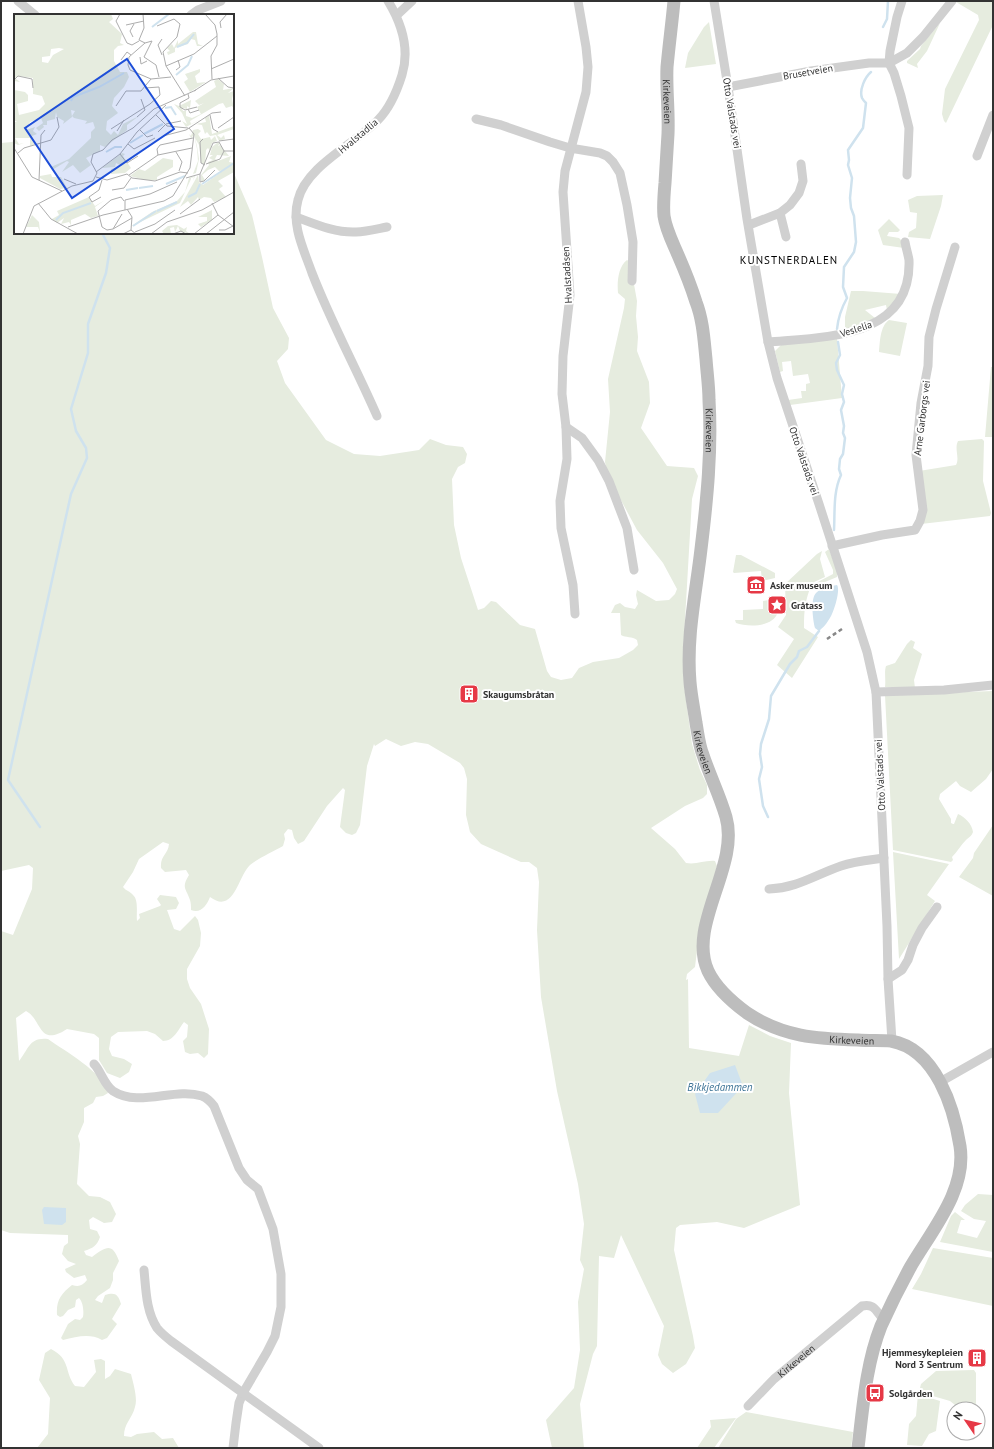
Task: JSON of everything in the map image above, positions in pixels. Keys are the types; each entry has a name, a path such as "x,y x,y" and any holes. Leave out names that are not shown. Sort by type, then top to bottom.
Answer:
{"main road":[{"name":"Kirkeveien","path":"674,1 668,64 668,130 664,211 667,230 680,258 701,319 709,393 711,441 702,549 689,650 689,679 701,750 720,798 729,830 723,866 704,934 704,959 709,973 719,988 744,1011 770,1026 784,1032 819,1039 892,1041 909,1048 925,1060 940,1082 950,1106 959,1142 961,1159 959,1175 948,1203 909,1270 884,1320 875,1343 869,1369 858,1448"}],"street":[{"path":"18,1 34,14"},
{"path":"192,14 198,10 221,1"},
{"name":"Hvalstadlia","path":"377,416 325,307 299,236 296,217 298,199 306,182 321,166 378,120 390,104 398,89 404,69 406,48 397,15 388,1"},
{"path":"397,15 412,1"},
{"name":"Hvalstadåsen","path":"575,614 573,585 561,528 560,501 567,459 562,378 570,295 563,192 565,171 570,148 586,92 588,68 578,1"},
{"name":"Otto Valstads vei","path":"714,1 748,225 768,342 777,378 871,665 876,692 888,926 888,979 892,1041"},
{"path":"902,1 897,17 889,63 894,73 909,128 907,175"},
{"name":"Brusetveien","path":"728,87 811,70 869,63 889,63 907,53 923,37 952,1"},
{"path":"977,156 993,114"},
{"path":"476,119 501,125 570,148 594,151 607,156 613,162 620,173 633,242 632,281"},
{"path":"748,225 780,213 790,205 799,193 803,181 801,164"},
{"path":"780,213 786,237"},
{"path":"296,217 331,229 345,232 357,232 387,227"},
{"name":"Veslelia","path":"768,342 834,336 854,332 873,324 888,315 900,301 906,285 909,260 905,242"},
{"name":"Arne Garborgs vei","path":"832,546 882,535 915,530 920,521 923,510 916,455 921,403 928,366 929,337 955,247"},
{"path":"566,426 582,438 598,460 609,481 627,528 634,570"},
{"path":"876,692 944,690 993,685"},
{"path":"769,889 795,885 841,866 855,862 884,858"},
{"path":"888,979 902,970 922,928 937,908"},
{"path":"940,1082 993,1052"},
{"path":"94,1064 111,1090 120,1095 130,1098 186,1094 207,1098 214,1106 239,1168 247,1180 258,1189 273,1229 281,1274 281,1308 275,1336 243,1393 239,1403 233,1448"},
{"path":"144,1270 146,1299 152,1319 158,1329 171,1341 319,1448"},
{"name":"Kirkeveien","path":"748,1406 774,1379 862,1306 868,1305 873,1307 884,1320"}],"shaded area":[{"path":"956,1 993,1 993,25 946,123 942,114 945,89 979,20 978,15"},
{"path":"709,22 716,64 685,68 688,53 704,27"},
{"path":"940,23 927,51 917,64 918,68 907,63 907,61 920,49"},
{"path":"14,141 14,234 234,234 234,173 252,215 273,308 289,338 288,349 277,361 285,383 326,440 354,454 380,456 419,450 430,439 446,445 463,447 467,454 465,463 458,467 452,479 454,525 461,558 478,610 484,608 491,601 496,602 520,625 535,629 547,671 551,677 561,680 572,678 579,668 593,662 619,658 633,650 638,645 637,640 621,635 620,613 611,613 615,605 620,603 625,607 635,609 638,604 636,595 637,590 656,601 669,600 675,594 677,589 663,563 637,530 608,476 605,462 610,412 608,379 625,299 618,293 618,280 624,263 627,260 630,262 637,301 637,351 649,382 650,403 641,428 667,466 694,468 698,476 692,499 683,654 684,685 692,744 700,770 707,785 707,794 703,798 685,806 651,828 675,849 686,863 715,861 717,866 699,934 695,967 687,974 686,980 688,979 689,1048 739,1056 749,1025 770,1036 791,1043 789,1093 800,1205 744,1228 717,1222 680,1225 676,1228 674,1250 695,1348 686,1364 673,1373 662,1364 658,1355 664,1326 621,1235 614,1258 599,1256 597,1346 593,1354 580,1404 584,1448 552,1448 546,1420 574,1388 580,1350 578,1302 584,1269 580,1260 584,1224 578,1184 557,1091 541,997 537,930 539,882 537,868 529,862 521,862 481,844 470,832 466,815 467,779 464,768 460,763 428,744 415,742 401,746 386,739 375,746 374,744 367,766 360,825 356,833 352,835 346,833 340,827 345,790 343,788 327,806 304,841 298,844 294,838 292,830 288,829 284,834 285,839 283,846 250,865 230,898 225,901 218,901 210,897 201,910 191,910 190,901 185,888 185,883 189,875 186,870 165,872 161,868 162,860 169,844 163,842 139,859 133,872 123,887 135,897 137,904 137,921 140,918 139,914 161,905 157,899 160,895 176,897 179,903 176,909 167,910 174,929 180,931 195,916 198,920 201,933 200,946 187,969 187,979 190,988 201,1004 209,1029 208,1054 204,1058 198,1053 190,1054 185,1052 183,1041 187,1037 188,1025 184,1022 173,1037 167,1041 163,1041 155,1034 147,1031 118,1032 111,1037 109,1049 112,1056 124,1059 132,1064 129,1072 120,1078 107,1073 99,1060 99,1038 94,1034 67,1029 58,1034 46,1034 26,1011 16,1018 19,1061 33,1042 48,1039 73,1056 99,1077 108,1093 103,1096 96,1097 93,1103 84,1108 84,1122 78,1136 80,1144 77,1184 89,1196 100,1197 110,1202 116,1214 112,1222 104,1223 93,1217 89,1220 90,1229 97,1231 100,1237 98,1243 90,1249 84,1251 86,1255 92,1257 108,1248 114,1251 119,1261 113,1273 113,1280 110,1288 98,1296 95,1300 102,1303 105,1295 114,1294 119,1298 121,1304 112,1319 117,1324 107,1338 102,1340 83,1336 63,1340 61,1338 68,1324 75,1319 80,1320 83,1317 83,1309 79,1298 76,1300 75,1307 68,1310 63,1316 60,1317 57,1315 58,1301 62,1294 72,1285 80,1286 87,1280 85,1275 74,1278 66,1272 65,1269 76,1264 68,1261 62,1254 64,1246 68,1243 68,1235 10,1233 1,1230 1,931 13,935 32,889 33,868 29,865 1,871 1,143"},
{"path":"943,195 930,239 908,237 909,232 916,228 917,213 910,212 908,200 917,196"},
{"path":"889,219 900,230 898,232 889,232 887,236 899,238 902,241 904,248 883,245 878,230"},
{"path":"851,291 901,294 887,310 886,305 865,310 875,318 845,332 845,317"},
{"path":"889,320 907,323 900,356 879,352 882,330"},
{"path":"837,339 842,398 790,405 788,400 802,398 801,391 806,391 806,384 810,383 808,374 793,376 791,361 782,362 783,371 780,372 775,351 781,345"},
{"path":"991,367 993,367 993,437 985,437"},
{"path":"982,439 984,441 983,481 991,513 990,516 921,524 919,471 956,465 958,441"},
{"path":"829,549 837,571 837,577 813,587 812,585 833,574 833,570 825,552"},
{"path":"822,551 820,559 825,577 812,583 806,600 804,615 804,628 818,637 792,678 777,665 794,639 778,627 786,615 785,584"},
{"path":"736,555 741,555 775,573 775,578 762,581 761,571 734,573"},
{"path":"775,599 779,600 778,611 771,621 759,625 736,623 735,620 743,620 743,610 763,609 763,601"},
{"path":"911,640 915,642 913,648 922,654 914,680 915,688 885,687 886,666 895,663"},
{"path":"993,691 993,769 986,779 971,792 960,786 956,781 940,794 939,799 951,819 951,823 954,824 958,814 961,815 968,821 973,832 952,857 953,860 951,862 893,850 885,695"},
{"path":"993,825 993,896 959,877 973,858 974,853"},
{"path":"893,852 949,864 927,895 935,901 899,959"},
{"path":"978,1194 993,1195 993,1252 940,1242 951,1216 955,1212 965,1220 961,1220 957,1233 977,1238 986,1221 974,1219 961,1211 965,1205"},
{"path":"933,1248 993,1258 993,1306 912,1289"},
{"path":"51,1349 62,1357 69,1376 75,1386 84,1387 96,1372 94,1360 101,1359 105,1361 105,1379 110,1376 115,1369 131,1374 135,1390 136,1403 134,1411 125,1428 124,1436 131,1437 137,1434 154,1432 162,1439 173,1438 179,1448 37,1448 48,1434 50,1398 39,1380 45,1353"},
{"path":"974,1370 976,1373 976,1401 950,1401 919,1392 921,1384 936,1371"},
{"path":"918,1394 940,1401 936,1431 929,1434 922,1446 907,1445 909,1424 916,1416"},
{"path":"746,1412 853,1432 851,1448 718,1448 736,1419"},
{"path":"736,1418 714,1448 697,1448 711,1427 710,1420"}],"water":[{"path":"837,585 838,592 832,614 826,624 819,631 815,628 813,620 812,610 814,596 818,591"},
{"name":"Bikkjedammen","path":"735,1065 743,1086 718,1113 700,1113 695,1094 710,1073"},
{"path":"44,1207 66,1208 66,1222 62,1225 44,1224 42,1210"}],"waterway":[{"path":"883,27 887,19 888,1"},
{"path":"837,329 840,313 847,298 843,287 844,267 854,252 856,242 854,216 850,198 852,178 848,165 848,150 863,128 866,103 862,98 861,91 865,80 871,72"},
{"path":"40,827 8,780 71,494 87,458 86,448 76,431 71,409 88,353 88,324 106,273 110,248 103,234"},
{"path":"834,530 836,495 838,482 841,475 839,469 840,459 843,454 845,438 843,433 844,426 841,410 844,402 842,394 844,385 837,370 836,363 840,355 838,342"},
{"path":"768,817 763,806 759,779 762,767 760,754 761,744 769,719 771,696 790,664 797,657 799,651 807,647 819,631"}],"railway":[{"path":"827,639 842,629"}],"place":[{"name":"Asker museum","path":"756,585"},
{"name":"Gråtass","path":"777,605"},
{"name":"Skaugumsbråtan","path":"469,694"},
{"name":"Hjemmesykepleien Nord 3 Sentrum","path":"977,1358"},
{"name":"Solgården","path":"875,1393"}],"district":[{"name":"KUNSTNERDALEN","path":"789,260"}]}
